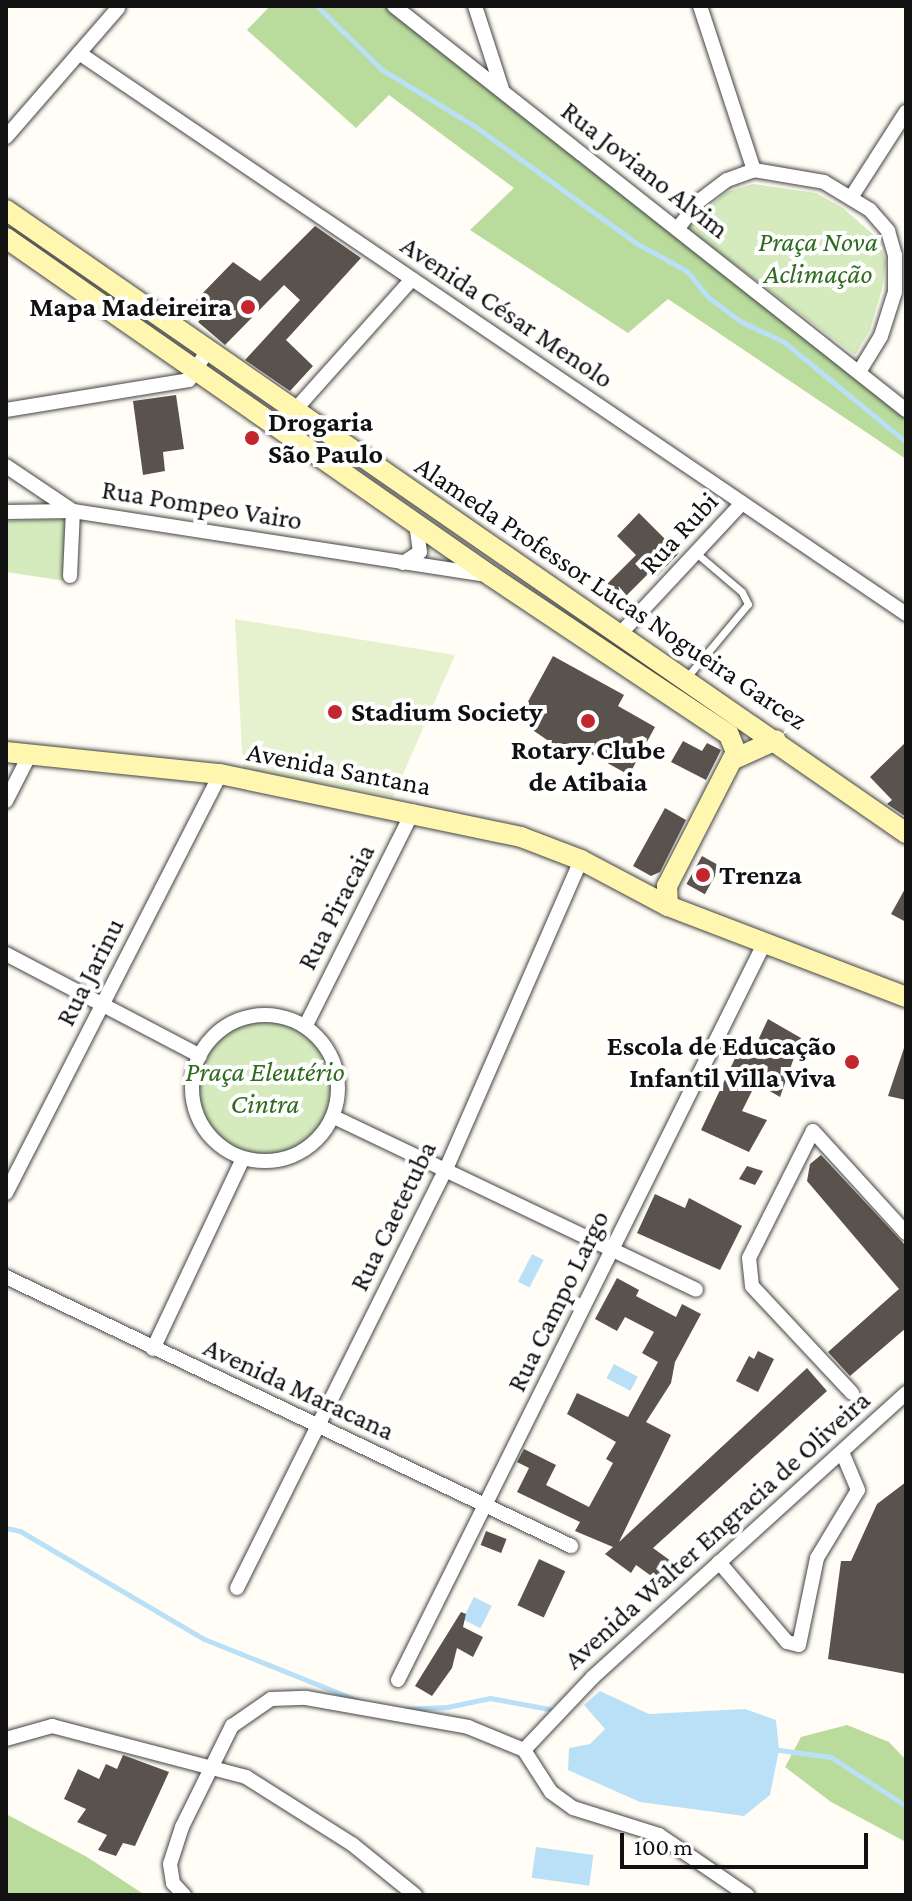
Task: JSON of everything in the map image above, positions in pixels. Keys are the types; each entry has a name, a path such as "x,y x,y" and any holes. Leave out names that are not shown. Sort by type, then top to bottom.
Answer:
{"main road":[{"name":"Alameda Professor Lucas Nogueira Garcez","path":"6,210 294,411 687,677 906,833"},
{"name":"Alameda Professor Lucas Nogueira Garcez","path":"6,238 191,374 211,382 491,576 729,735 736,743 732,760"},
{"path":"491,576 531,571"},
{"path":"776,740 732,760 668,896 764,944 906,997"},
{"name":"Avenida Santana","path":"6,752 220,774 413,811 521,837 581,860 647,895 668,896"}],"street":[{"name":"Rua Joviano Alvim","path":"394,6 906,410"},
{"path":"475,6 502,91"},
{"path":"700,6 754,170"},
{"path":"6,137 118,8"},
{"name":"Avenida César Menolo","path":"79,53 906,614"},
{"path":"852,196 906,112"},
{"path":"678,228 699,201 727,180 754,170 789,172 852,196 888,231 901,256 895,292 881,336 859,372"},
{"path":"294,411 412,279"},
{"path":"6,410 191,374 208,350"},
{"name":"Rua Pompeo Vairo","path":"6,466 73,511 491,576"},
{"name":"Rua Rubi","path":"620,634 742,503"},
{"path":"6,512 73,511 70,576"},
{"path":"403,563 420,552 416,523"},
{"path":"6,801 30,754"},
{"name":"Rua Jarinu","path":"6,1193 220,774"},
{"name":"Rua Piracaia","path":"306,1025 413,811"},
{"name":"Rua Caetetuba","path":"237,1588 320,1427 446,1169 581,860"},
{"name":"Rua Campo Largo","path":"398,1680 764,944"},
{"path":"6,954 200,1056"},
{"path":"275,1015 306,1025 329,1053 337,1075 334,1117 299,1152 278,1160 243,1159 214,1141 200,1122 193,1101 200,1056 231,1023 253,1016 275,1015"},
{"path":"334,1117 614,1248 696,1290"},
{"path":"852,1393 752,1286 749,1258 813,1131 821,1133 906,1233"},
{"path":"153,1349 243,1159"},
{"name":"Avenida Maracana","path":"6,1277 571,1546"},
{"name":"Avenida Walter Engracia de Oliveira","path":"524,1750 563,1707 906,1393"},
{"path":"719,1562 787,1642 799,1645 817,1558 858,1490 842,1452"},
{"path":"184,1895 173,1883 170,1864 182,1827 232,1726 271,1699 306,1698 468,1727 524,1750 551,1792 573,1808 659,1835 747,1895"},
{"path":"6,1739 52,1726 246,1777 305,1811 415,1895"}],"lane":[{"path":"687,677 748,604 742,592 696,553"}],"green space":[{"path":"270,6 394,6 906,410 906,459 668,299 628,333 470,230 514,188 389,95 356,128 247,30"},
{"name":"Praça Nova Aclimação","path":"753,184 816,193 843,208 876,237 886,261 882,289 870,330 855,355 685,227 727,192"},
{"path":"65,519 66,581 6,572 6,521"},
{"name":"Stadium Society","path":"235,619 455,655 393,797 243,768"},
{"name":"Praça Eleutério Cintra","path":"265,1015 293,1021 316,1037 332,1060 338,1088 332,1116 316,1139 293,1155 265,1161 237,1155 214,1139 198,1116 192,1088 198,1060 214,1037 237,1021"},
{"path":"847,1725 889,1742 906,1760 906,1842 831,1802 785,1767 801,1737"},
{"path":"6,1814 87,1857 145,1895 6,1895"}],"water":[{"path":"532,1254 544,1260 530,1288 518,1282"},
{"path":"614,1364 638,1377 630,1391 606,1378"},
{"path":"474,1597 492,1606 480,1628 463,1619"},
{"path":"600,1691 649,1714 745,1709 776,1720 779,1750 770,1795 744,1816 640,1802 568,1770 569,1748 590,1744 605,1729 584,1705"},
{"path":"536,1847 593,1855 589,1886 532,1878"}],"building":[{"path":"315,226 361,258 286,340 313,366 290,391 245,360 300,300 284,285 225,345 198,322 208,311 195,301 233,262 260,281"},
{"path":"176,395 184,449 163,452 165,471 143,475 133,401"},
{"path":"639,513 679,553 657,576 651,571 614,608 598,593 636,555 617,536"},
{"path":"553,656 624,695 618,706 655,727 629,775 591,754 585,766 518,720"},
{"path":"683,741 702,751 707,743 721,750 706,780 671,762"},
{"path":"906,742 906,817 887,804 892,800 870,777"},
{"path":"665,808 686,820 660,872 651,876 633,866"},
{"name":"Trenza","path":"702,856 720,866 705,894 686,884"},
{"path":"906,887 906,922 891,914"},
{"path":"768,1019 801,1038 780,1097 756,1083 742,1111 767,1120 749,1152 701,1130 739,1050 751,1055"},
{"path":"906,1049 906,1100 888,1096"},
{"path":"821,1155 906,1246 906,1328 850,1376 828,1352 899,1289 807,1181 810,1164"},
{"path":"747,1166 763,1171 755,1185 739,1179"},
{"path":"655,1194 685,1208 689,1198 742,1226 720,1270 637,1233"},
{"path":"617,1278 639,1290 636,1296 676,1317 682,1304 701,1314 675,1362 671,1383 646,1422 671,1435 619,1542 807,1368 827,1391 653,1548 682,1569 668,1588 636,1565 631,1573 605,1554 613,1547 575,1531 580,1522 517,1492 529,1468 517,1462 524,1449 556,1465 546,1485 589,1507 613,1463 606,1459 616,1442 567,1414 577,1393 628,1417 658,1362 642,1353 654,1332 625,1317 617,1331 595,1319"},
{"path":"758,1351 774,1359 758,1392 736,1381 749,1356 754,1359"},
{"path":"906,1482 906,1674 828,1659 841,1561 851,1561 877,1504"},
{"path":"486,1531 507,1539 501,1553 481,1545"},
{"path":"539,1559 565,1571 544,1617 517,1605"},
{"path":"461,1612 466,1614 463,1627 483,1637 473,1657 457,1648 452,1668 432,1696 415,1686"},
{"path":"123,1755 169,1772 135,1846 123,1843 116,1856 98,1850 107,1835 77,1822 86,1809 64,1799 78,1769 99,1779 106,1764 117,1769"}],"waterway":[{"path":"317,6 381,69 476,127 636,243 687,271 708,297 740,321 784,342 906,442"},
{"path":"6,1528 20,1531 204,1639 359,1701"},
{"path":"404,1709 447,1707 490,1698 549,1709"},
{"path":"779,1750 831,1757 906,1806"}],"place":[{"name":"Mapa Madeireira","path":"248,307"},
{"name":"Drogaria São Paulo","path":"252,438"},
{"name":"Stadium Society","path":"335,712"},
{"name":"Rotary Clube de Atibaia","path":"588,721"},
{"name":"Trenza","path":"703,875"},
{"name":"Escola de Educação Infantil Villa Viva","path":"852,1062"}]}
